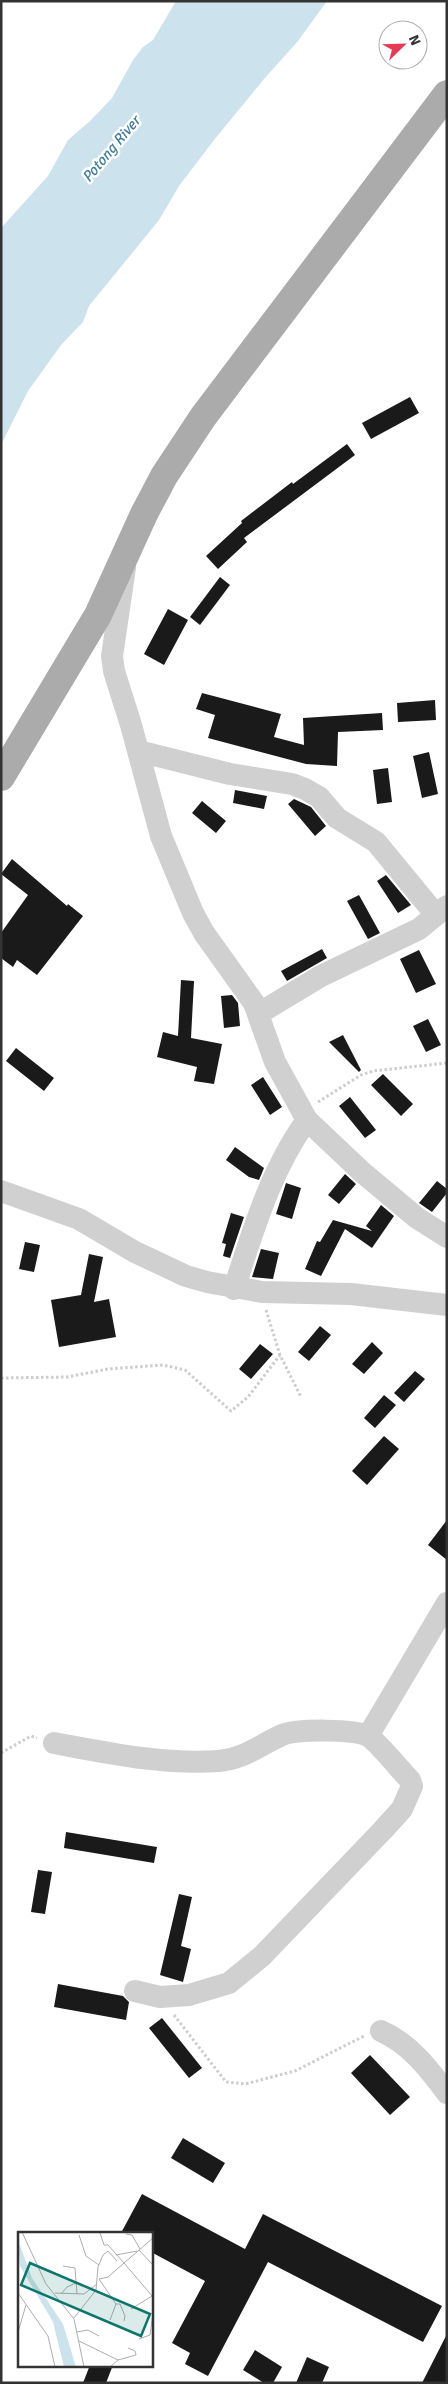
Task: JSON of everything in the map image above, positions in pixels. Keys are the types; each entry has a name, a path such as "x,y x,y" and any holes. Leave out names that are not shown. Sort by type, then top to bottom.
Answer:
{"main road":[{"path":"1,777 98,615 164,476 203,417 447,94"}],"street":[{"path":"126,554 112,656 114,672 138,750 161,836 194,913 204,933 244,988 258,1014 263,1034 274,1062 305,1116 362,1172 418,1218 447,1237"},
{"path":"138,750 230,774 292,784 319,797 337,818 376,842 441,911 419,929 321,976 258,1014"},
{"path":"234,1288 262,1206 305,1116"},
{"path":"1,1191 80,1219 135,1252 186,1276 234,1288 262,1292 351,1294 447,1305"},
{"path":"368,1736 447,1603"},
{"path":"54,1744 125,1756 220,1761 243,1756 282,1735 297,1730 339,1732 368,1736 410,1780 412,1786 402,1808 262,1956 229,1983 189,1995 160,1997 135,1991"},
{"path":"382,2031 415,2053 447,2093"}],"path":[{"path":"305,1116 342,1087 373,1070 447,1063"},
{"path":"262,1292 280,1355 301,1397"},
{"path":"1,1378 67,1377 108,1369 163,1365 185,1370 231,1411 248,1397 280,1355"},
{"path":"1,1753 30,1736 54,1744"},
{"path":"160,1997 226,2082 245,2084 295,2072 372,2032 382,2031"}],"water":[{"name":"Potong River","path":"176,1 327,1 298,41 214,140 179,186 159,220 89,306 83,322 61,345 28,391 1,445 1,228 48,176 68,140 112,98 133,60 143,47 153,40"}],"building":[{"path":"410,397 419,413 371,439 362,423"},
{"path":"347,444 355,455 244,538 247,542 218,569 206,556 242,523 241,521 292,482 293,484"},
{"path":"220,577 230,585 200,625 190,617"},
{"path":"168,609 188,620 164,665 144,654"},
{"path":"202,693 281,714 274,737 304,745 303,718 382,713 383,730 338,732 337,766 306,764 208,738 215,715 196,709"},
{"path":"435,700 436,720 398,722 397,703"},
{"path":"429,752 438,794 422,798 413,756"},
{"path":"388,768 392,802 377,804 373,770"},
{"path":"235,790 267,796 264,809 233,803"},
{"path":"294,799 311,807 326,826 315,836 288,804"},
{"path":"202,801 226,821 216,833 192,813"},
{"path":"12,859 67,906 68,904 83,916 37,975 17,960 13,967 1,958 1,933 28,895 1,874"},
{"path":"386,875 411,905 398,913 377,881"},
{"path":"359,895 380,933 368,939 347,901"},
{"path":"322,949 327,958 287,981 281,971"},
{"path":"419,950 436,984 416,993 400,959"},
{"path":"181,980 194,981 191,1038 222,1044 214,1084 194,1081 197,1067 157,1057 163,1032 178,1036"},
{"path":"232,995 238,1003 240,1026 224,1028 221,996"},
{"path":"428,1019 441,1045 426,1052 413,1026"},
{"path":"343,1035 361,1070 359,1072 329,1042"},
{"path":"16,1048 54,1078 44,1091 6,1061"},
{"path":"383,1074 413,1104 401,1116 371,1085"},
{"path":"263,1077 282,1107 270,1115 251,1085"},
{"path":"350,1097 376,1130 365,1138 339,1106"},
{"path":"235,1147 264,1168 259,1180 249,1177 226,1160"},
{"path":"345,1174 356,1184 339,1204 328,1195"},
{"path":"437,1181 447,1189 447,1193 432,1212 419,1203"},
{"path":"286,1183 301,1188 292,1219 276,1214"},
{"path":"381,1205 394,1216 372,1248 345,1229 321,1276 305,1269 317,1241 320,1242 333,1220 372,1231 366,1226"},
{"path":"231,1213 244,1217 230,1258 223,1256 226,1244 222,1243"},
{"path":"25,1242 40,1245 34,1272 19,1269"},
{"path":"261,1249 279,1253 273,1279 252,1277"},
{"path":"89,1254 103,1257 94,1302 109,1299 116,1337 59,1347 51,1300 81,1295"},
{"path":"320,1326 331,1335 309,1361 298,1352"},
{"path":"372,1342 383,1353 364,1374 352,1364"},
{"path":"260,1344 273,1354 251,1379 239,1369"},
{"path":"415,1371 425,1379 404,1402 394,1393"},
{"path":"384,1395 396,1405 375,1428 364,1418"},
{"path":"384,1436 399,1449 367,1485 352,1471"},
{"path":"447,1520 447,1560 428,1545"},
{"path":"66,1832 157,1847 154,1863 64,1848"},
{"path":"38,1870 52,1872 45,1914 31,1912"},
{"path":"179,1894 192,1897 181,1946 191,1949 183,1982 160,1975"},
{"path":"58,1984 123,1996 129,2002 126,2020 54,2007"},
{"path":"162,2018 202,2068 189,2078 149,2028"},
{"path":"370,2055 410,2097 390,2115 351,2073"},
{"path":"183,2138 225,2163 213,2183 171,2158"},
{"path":"142,2194 245,2249 263,2214 442,2306 423,2342 268,2262 208,2376 185,2364 190,2353 172,2343 205,2281 152,2253 152,2232 122,2232"},
{"path":"447,2334 447,2383 422,2383"},
{"path":"255,2350 282,2367 273,2383 264,2383 243,2370"},
{"path":"307,2357 329,2367 322,2383 296,2383"},
{"path":"90,2366 113,2366 106,2383 83,2383"}]}
